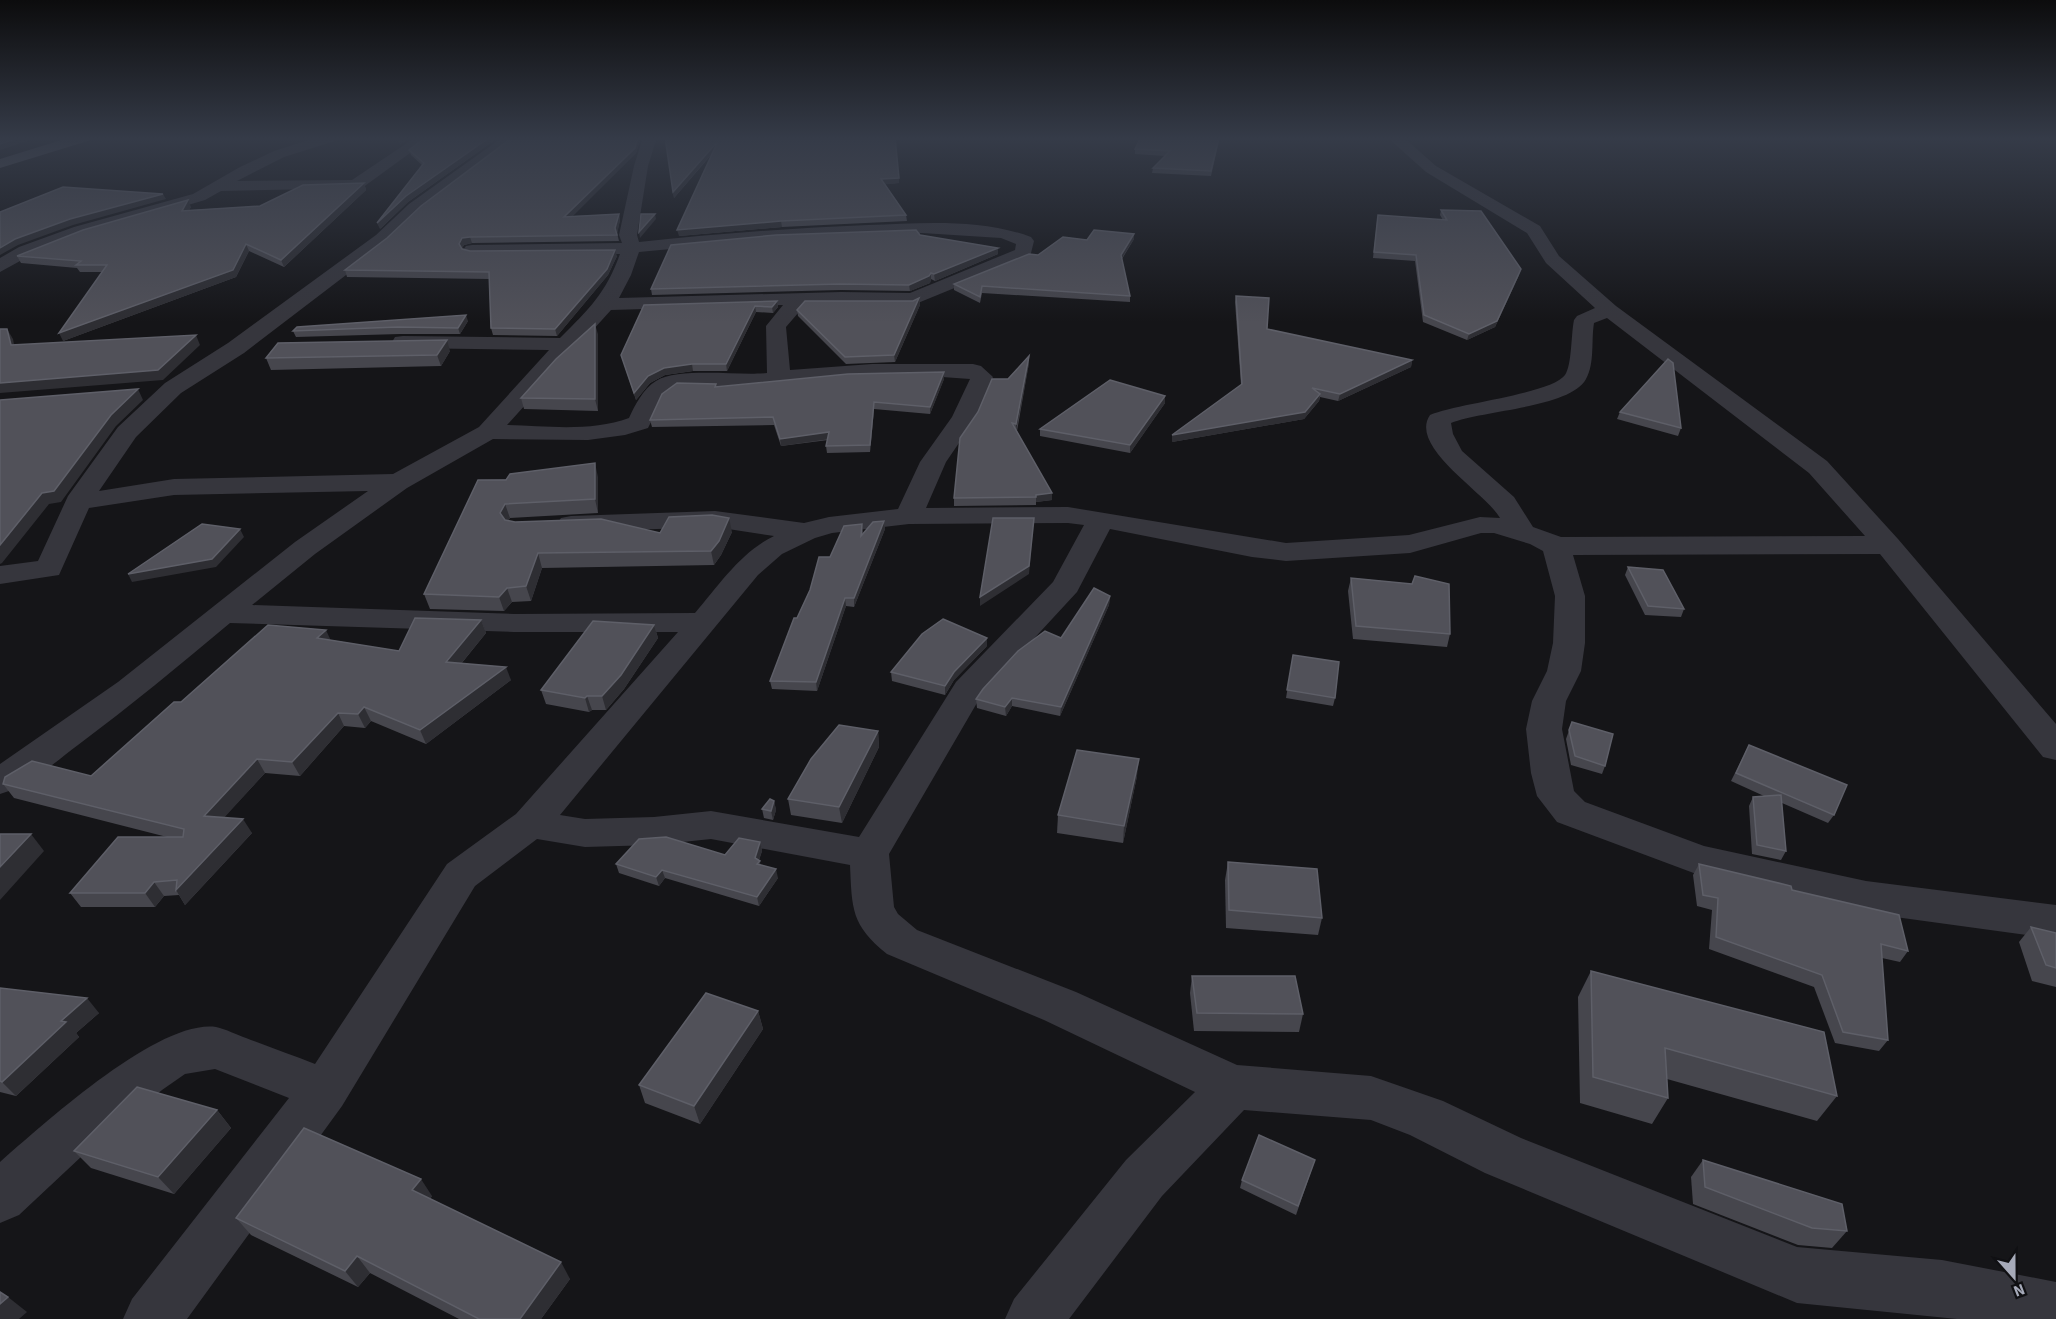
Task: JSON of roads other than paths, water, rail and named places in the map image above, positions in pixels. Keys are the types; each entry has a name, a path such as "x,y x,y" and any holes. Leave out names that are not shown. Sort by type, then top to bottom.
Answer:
{"street":[{"path":"0,266 25,251 80,231 192,199"},
{"path":"0,575 49,569 78,502 127,432 172,388 236,348 382,239 428,199"},
{"path":"0,781 38,758 130,690 222,613 305,548 398,482 489,432 605,303 622,275 632,246 628,235 635,199"},
{"path":"1481,199 1534,230 1552,259 1609,310 1818,467 1888,545 2056,748"},
{"path":"472,250 606,250 777,234 922,228 1004,233 1025,241 1024,253 913,299 605,303"},
{"path":"779,378 776,326 799,299"},
{"path":"1522,532 1505,503 1461,464 1444,445 1438,432 1439,420 1462,411 1515,402 1560,388 1574,380 1579,366 1580,339 1584,320 1609,310"},
{"path":"388,343 566,344"},
{"path":"236,348 271,346"},
{"path":"489,432 607,432 628,429 639,423 646,405 660,386 676,381 748,382 863,370 973,371 982,377 964,418 933,462 909,516"},
{"path":"137,390 172,388"},
{"path":"78,502 174,487 398,482"},
{"path":"152,1319 325,1090 461,875 530,824 748,569 772,548 805,532 829,525 909,516 1068,515 1286,552 1410,544 1486,524 1522,532 1556,546 1888,545"},
{"path":"543,525 715,519 805,532"},
{"path":"1101,519 1066,586 968,690 870,854 873,907 882,926 902,942 1060,1006 1234,1087 1371,1098 1425,1117 1514,1161 1797,1275 1942,1288 2056,1310"},
{"path":"1556,546 1570,596 1569,643 1564,671 1549,701 1544,729 1550,773 1556,796 1570,812 1699,860 1866,897 2056,922"},
{"path":"222,613 514,623 704,622"},
{"path":"530,824 585,833 654,831 711,825 870,854"},
{"path":"0,1197 64,1139 145,1075 169,1059 192,1051 216,1048 325,1090"},
{"path":"1034,1319 1144,1178 1234,1087"}]}
